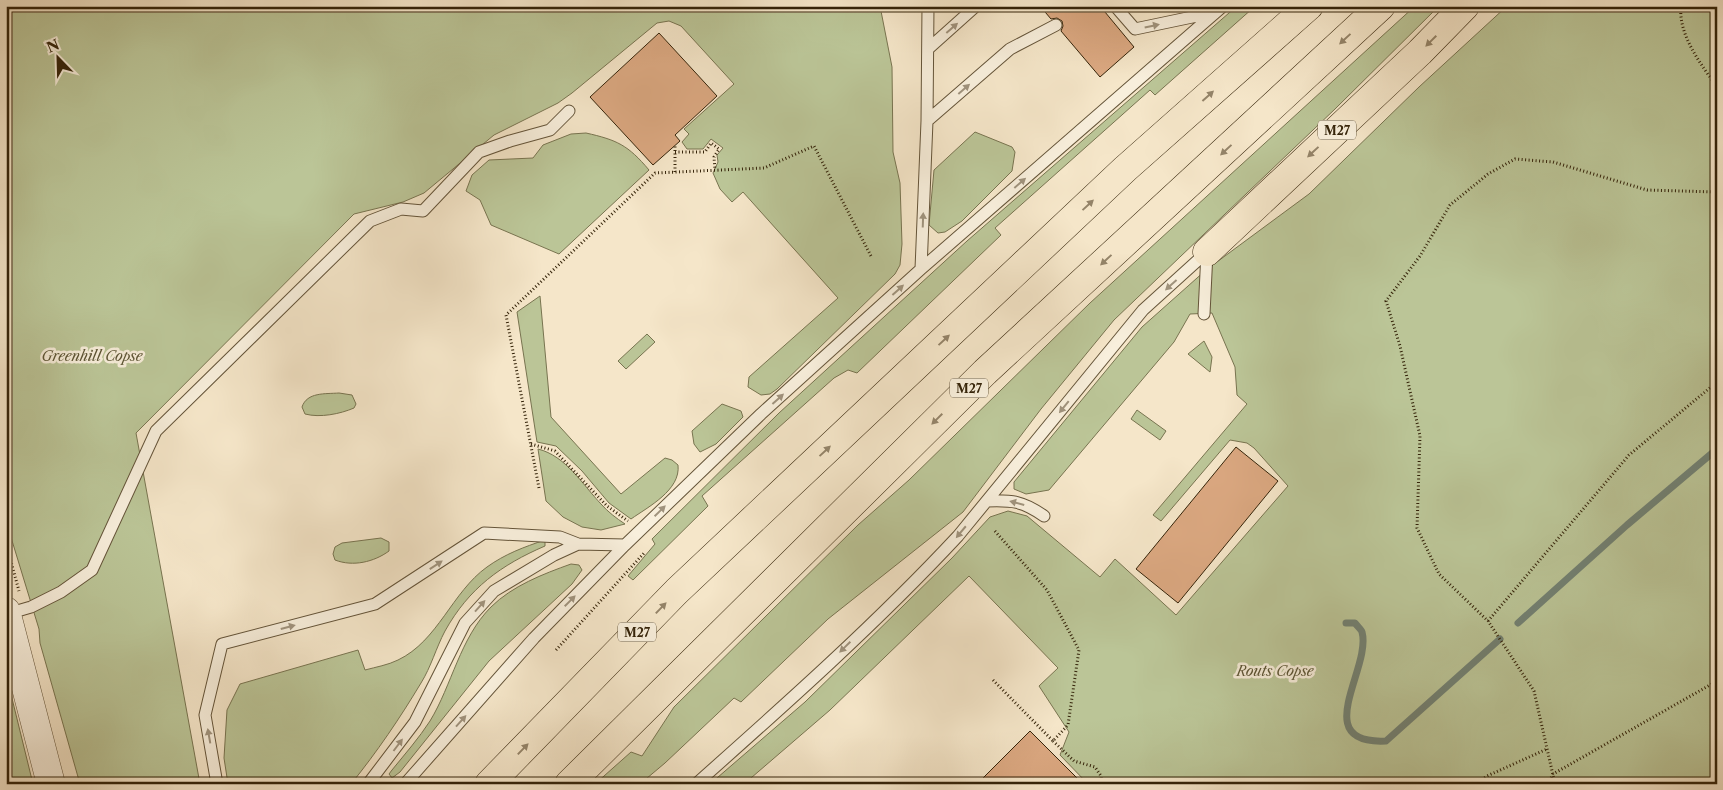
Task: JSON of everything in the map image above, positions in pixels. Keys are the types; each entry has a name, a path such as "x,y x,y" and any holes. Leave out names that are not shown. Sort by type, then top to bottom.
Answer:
{"highway":[{"name":"M27","path":"489,784 684,584 1125,169 1309,6"},
{"name":"M27","path":"569,784 985,372 1381,6"},
{"name":"M27","path":"1206,252 1420,52 1465,6"}],"street":[{"path":"7,612 51,784"}],"lane":[{"path":"921,269 927,121 928,6"},
{"path":"928,49 976,6"},
{"path":"1114,6 1135,29 1220,9"},
{"path":"405,784 534,638 625,545 762,414 921,269 1220,9"},
{"path":"927,121 1010,49 1056,25"},
{"path":"7,612 31,607 61,592 92,570 156,431 370,221 401,209 423,211 479,152 550,130 569,111"},
{"path":"1204,314 1206,252"},
{"path":"696,784 917,578 958,536 1143,310 1206,252"},
{"path":"987,500 1014,500 1032,507 1044,516"},
{"path":"217,784 206,715 222,644 375,604 484,533 560,537 578,544 625,545"},
{"path":"368,784 415,722 465,623 494,591 554,555 578,544"}],"path":[{"path":"1681,6 1680,20 1698,60 1717,87"},
{"path":"675,152 705,152 711,143 719,149 714,157 715,170"},
{"path":"675,146 675,172"},
{"path":"539,488 506,315 655,173 764,168 814,146 872,258"},
{"path":"1555,784 1534,691 1488,621 1439,574 1417,528 1420,436 1400,346 1386,301 1420,256 1450,205 1488,174 1515,159 1553,162 1647,190 1717,192"},
{"path":"1488,621 1629,455 1717,382"},
{"path":"531,444 555,451 607,506 629,522"},
{"path":"994,530 1047,590 1079,650 1068,725 1053,741"},
{"path":"556,650 646,550"},
{"path":"992,680 1074,761 1095,767 1101,776 1102,784"},
{"path":"1548,784 1553,774 1717,681"},
{"path":"1476,784 1487,776 1547,750"},
{"path":"1713,784 1717,774"}],"green space":[{"name":"Greenhill Copse","path":"6,6 880,6 892,67 893,152 900,183 902,244 900,265 895,274 777,389 770,394 761,395 748,387 749,377 838,298 743,192 732,202 720,189 713,173 718,162 717,155 723,148 711,139 703,149 687,149 682,142 689,134 684,129 734,84 681,26 669,21 657,23 558,103 494,135 424,193 403,202 354,214 136,433 200,784 80,784 40,643 39,629 6,521"},
{"path":"1237,6 1252,6 1253,8 1155,95 1150,90 995,228 1001,235 857,373 848,370 834,378 702,496 708,506 633,580 628,576 655,544 652,539 779,413 967,241"},
{"path":"1415,6 1439,6 1335,109 1114,320 1041,409 963,512 828,619 741,702 734,698 640,784 595,784 631,752 642,756 674,707 858,525 909,480 1090,303"},
{"name":"Routs Copse","path":"1507,6 1717,6 1717,784 1088,784 1060,755 1069,732 1039,686 1058,668 969,576 830,710 744,784 710,784 805,702 952,558 990,517 1008,511 1027,516 1100,577 1115,559 1176,615 1288,486 1254,448 1247,443 1230,440 1161,521 1153,515 1247,404 1237,395 1235,367 1212,313 1190,314 1174,342 1049,490 1026,494 1014,489 1014,482 1142,327 1206,270 1309,194 1419,87"},
{"path":"975,132 1012,147 1015,152 1012,171 962,221 945,232 938,233 929,225 934,170"},
{"path":"586,133 614,141 628,149 649,170 559,254 491,225 480,200 466,191 472,175 489,160 533,158 543,145 571,134"},
{"path":"540,296 551,417 621,494 665,458 672,460 678,465 678,474 669,490 631,519 609,503 582,471 556,446 537,442 517,312"},
{"path":"647,334 655,342 626,369 618,361"},
{"path":"1204,341 1212,357 1210,372 1188,354"},
{"path":"339,393 352,395 356,404 354,408 330,415 317,416 305,414 302,407 304,402 312,396"},
{"path":"722,404 741,411 743,417 716,444 700,452 694,444 692,431"},
{"path":"1137,410 1166,431 1160,440 1131,419"},
{"path":"538,449 565,464 612,515 625,524 601,530 582,527 563,517 546,501"},
{"path":"381,538 389,542 389,551 377,558 356,563 335,560 333,554 335,547 342,543"},
{"path":"545,540 545,546 500,570 465,602 445,631 425,677 379,747 351,784 228,784 224,758 227,710 240,684 358,650 365,670 398,660 412,652 424,641 464,589 487,567 515,551"},
{"path":"571,564 579,565 582,570 572,584 489,661 400,772 392,778 389,774 417,740 438,707 464,647 480,619 508,593 539,576"},
{"path":"6,674 33,784 6,784"}],"building":[{"path":"1040,6 1100,6 1134,47 1100,77 1061,31 1062,21 1057,18 1051,19"},
{"path":"659,33 717,96 675,135 680,141 653,165 590,97"},
{"path":"1236,447 1278,481 1178,603 1136,569"},
{"path":"1030,731 1083,784 977,784"}],"waterway":[{"path":"1518,623 1627,525 1717,449"},
{"path":"1346,623 1355,623 1362,632 1363,647 1348,701 1347,718 1351,731 1363,739 1386,741 1500,639"}]}
